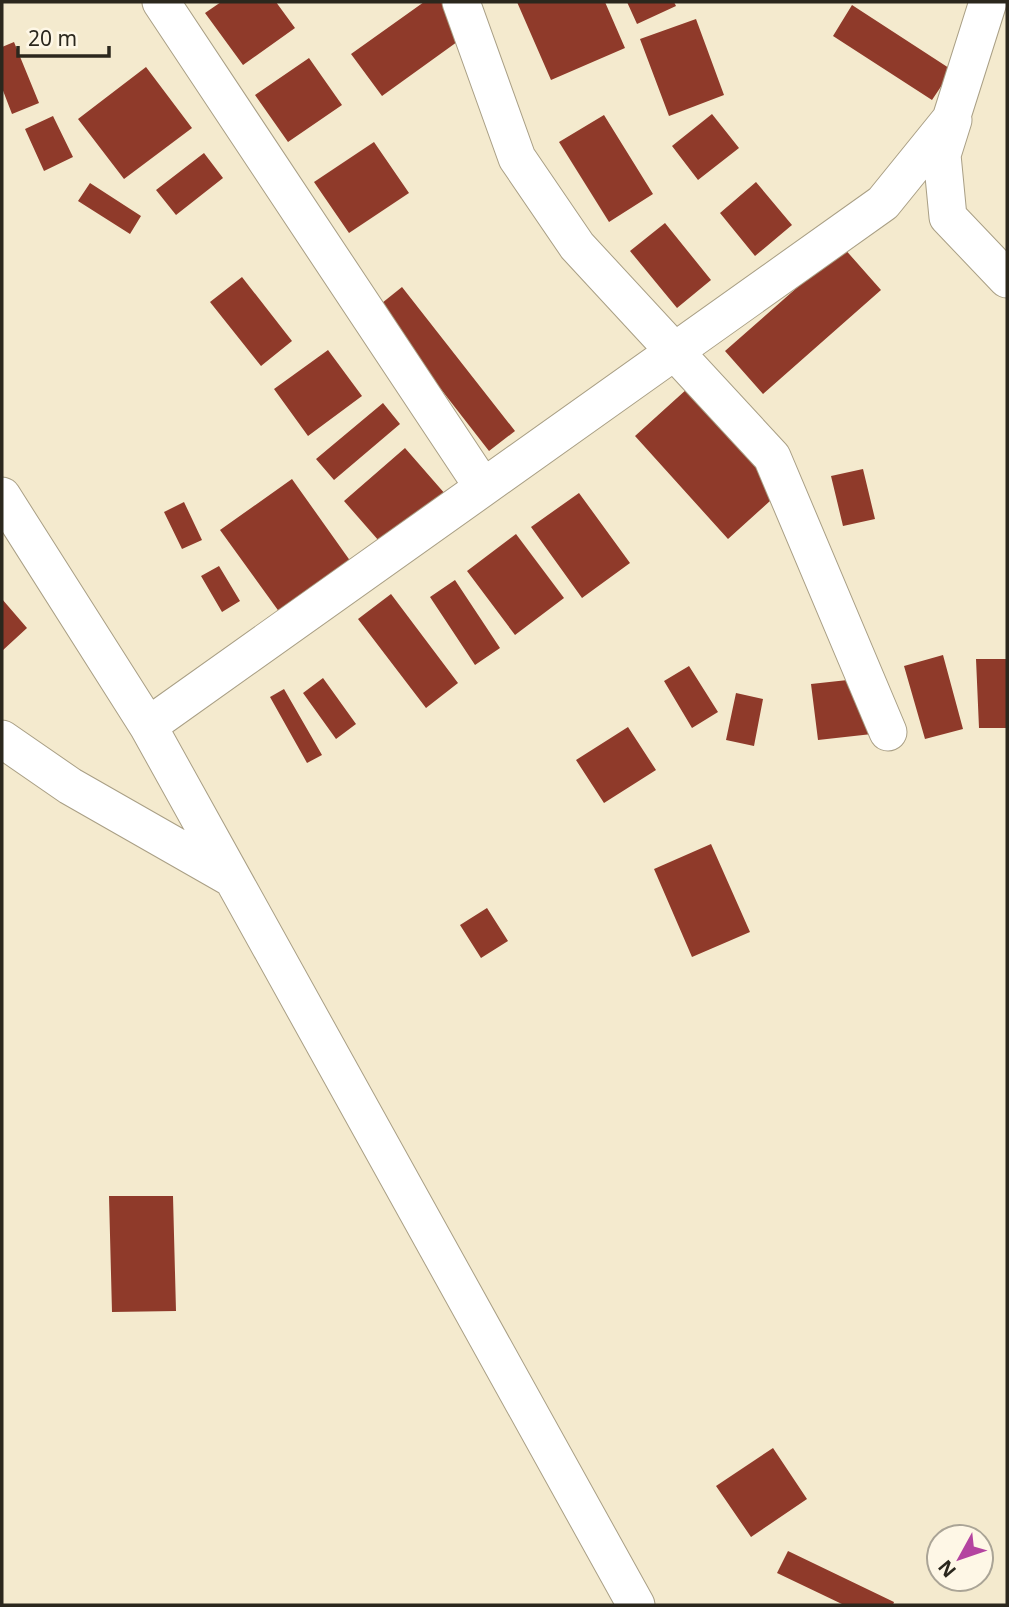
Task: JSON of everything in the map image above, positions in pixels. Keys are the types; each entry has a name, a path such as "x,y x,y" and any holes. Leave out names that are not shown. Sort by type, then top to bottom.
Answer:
{"street":[{"path":"161,2 483,487"},
{"path":"461,2 517,158 577,246 772,457 888,732"},
{"path":"148,726 883,203 951,119 988,2 942,155 948,217 1007,279"},
{"path":"2,496 148,726 636,1605"},
{"path":"2,740 69,786 233,880"}],"building":[{"path":"221,2 276,2 295,28 243,65 205,13"},
{"path":"424,2 455,2 475,29 382,96 351,54"},
{"path":"517,2 605,2 625,48 551,80"},
{"path":"627,2 674,2 676,6 637,24"},
{"path":"852,5 952,70 932,100 833,36"},
{"path":"696,19 724,95 669,116 640,39"},
{"path":"14,42 39,103 12,114 2,88 2,47"},
{"path":"309,58 342,105 288,142 255,95"},
{"path":"146,67 192,128 124,179 78,119"},
{"path":"712,114 739,148 698,180 672,146"},
{"path":"604,115 653,194 609,222 559,142"},
{"path":"53,116 73,157 44,171 25,129"},
{"path":"374,142 409,193 349,233 314,182"},
{"path":"204,153 223,178 176,215 156,190"},
{"path":"756,182 792,225 755,256 720,213"},
{"path":"90,183 141,216 130,234 78,201"},
{"path":"665,223 711,280 677,308 630,251"},
{"path":"843,247 881,290 763,394 725,351"},
{"path":"242,277 292,341 261,366 210,302"},
{"path":"402,287 515,431 489,451 377,307"},
{"path":"328,350 362,396 308,436 274,389"},
{"path":"698,379 791,482 728,539 635,436"},
{"path":"383,403 400,424 334,480 316,459"},
{"path":"405,448 446,495 386,549 344,501"},
{"path":"863,469 875,519 843,526 831,476"},
{"path":"292,479 351,562 280,613 220,530"},
{"path":"579,493 630,563 582,598 531,527"},
{"path":"184,502 202,540 182,549 164,512"},
{"path":"516,534 564,598 515,635 467,571"},
{"path":"219,566 240,601 222,612 201,576"},
{"path":"455,580 500,648 475,665 430,597"},
{"path":"391,594 458,683 426,708 358,619"},
{"path":"2,599 27,628 2,651"},
{"path":"943,655 963,729 925,739 904,666"},
{"path":"976,659 1007,659 1007,728 979,728"},
{"path":"689,666 718,712 692,728 664,681"},
{"path":"323,678 356,724 336,739 303,693"},
{"path":"866,678 872,734 818,740 811,684"},
{"path":"284,689 322,755 307,763 270,697"},
{"path":"736,693 763,699 754,746 726,740"},
{"path":"628,727 656,770 604,803 576,760"},
{"path":"711,844 750,932 692,957 654,869"},
{"path":"487,908 508,941 481,958 460,925"},
{"path":"109,1196 173,1196 176,1311 112,1312"},
{"path":"773,1448 807,1499 751,1537 716,1486"},
{"path":"788,1551 894,1602 893,1605 844,1605 777,1573"}]}
